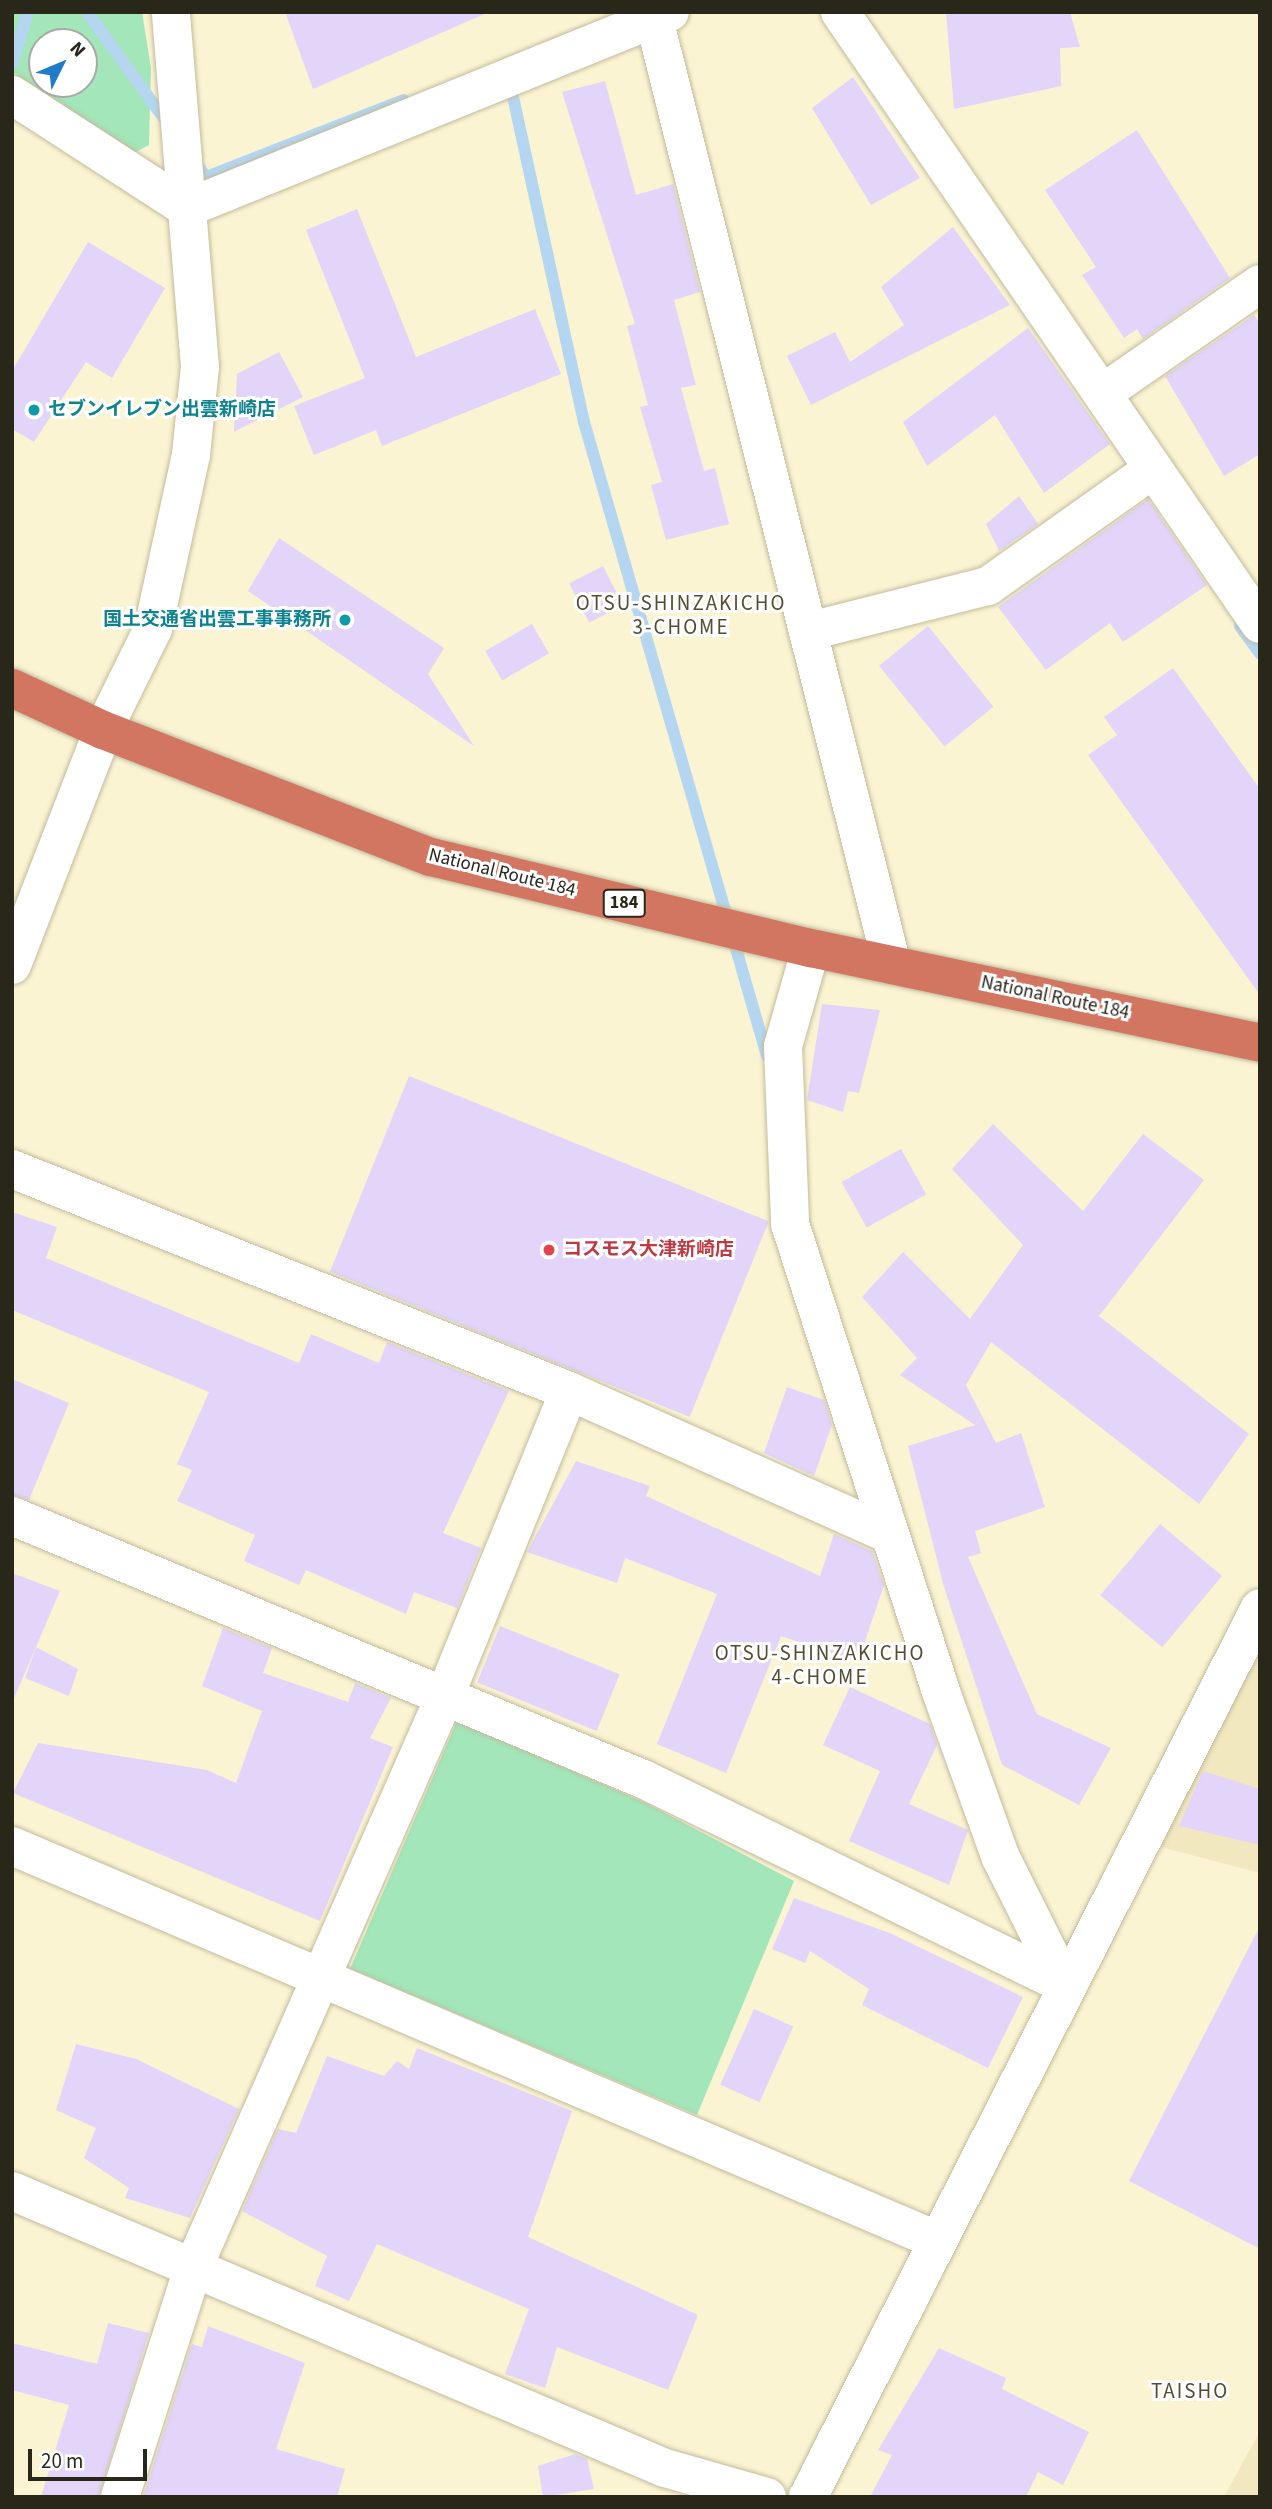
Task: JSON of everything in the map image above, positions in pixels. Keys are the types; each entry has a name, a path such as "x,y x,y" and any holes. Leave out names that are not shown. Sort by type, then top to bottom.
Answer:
{"highway":[{"name":"National Route 184","path":"12,688 103,730 431,857 811,948 891,961 1260,1043"}],"street":[{"path":"12,965 103,730 153,629 191,456 200,367 171,12"},
{"path":"839,12 1260,624"},
{"path":"187,208 662,16 891,961"},
{"path":"12,95 187,208"},
{"path":"1103,393 1260,284"},
{"path":"810,631 988,586 1153,469"},
{"path":"811,948 783,1046 790,1224 889,1534 1001,1858 1064,1984"},
{"path":"12,1168 569,1391 889,1534"},
{"path":"120,2497 193,2268 444,1698 569,1391"},
{"path":"12,1516 643,1779 1064,1984"},
{"path":"808,2497 1064,1984 1260,1608"},
{"path":"12,1846 320,1980 936,2240"},
{"path":"12,2191 665,2468 767,2497"}],"shaded area":[{"path":"1260,1642 1260,1873 1157,1846"},
{"path":"1260,2431 1260,2497 1224,2497"}],"green space":[{"path":"12,12 142,12 151,68 149,145 134,153 51,98 98,98 98,28 28,28 28,83 12,72"},
{"path":"457,1721 644,1802 794,1881 697,2115 350,1969"}],"building":[{"path":"285,12 489,12 313,89"},
{"path":"946,12 1070,12 1080,47 1060,48 1061,86 954,109"},
{"path":"853,77 920,178 871,205 812,108"},
{"path":"605,81 636,195 673,184 700,292 674,300 696,385 681,388 704,471 715,468 729,524 666,540 651,485 662,482 640,407 648,405 627,326 635,324 562,92"},
{"path":"1137,130 1230,278 1143,339 1137,329 1124,338 1082,275 1096,267 1045,190"},
{"path":"357,209 416,357 535,309 561,374 382,446 376,430 314,455 294,406 365,378 306,230"},
{"path":"953,227 1010,305 811,405 787,356 835,332 850,362 904,325 881,287"},
{"path":"88,242 165,288 112,378 86,362 34,442 12,429 12,371"},
{"path":"1254,315 1260,323 1260,454 1224,476 1165,376"},
{"path":"1028,328 1110,444 1044,493 995,415 927,466 903,422"},
{"path":"279,352 303,397 234,432 237,374"},
{"path":"1019,496 1038,524 999,551 986,524"},
{"path":"1148,499 1207,585 1123,642 1110,623 1046,670 998,607"},
{"name":"国土交通省出雲工事事務所","path":"279,538 444,648 428,674 474,746 248,591"},
{"path":"603,566 623,605 589,622 569,583"},
{"path":"532,624 549,653 502,680 485,651"},
{"path":"928,626 993,707 944,746 879,666"},
{"path":"1173,668 1260,789 1260,995 1088,755 1117,735 1104,717"},
{"path":"822,1004 880,1010 859,1093 848,1091 843,1112 807,1100"},
{"name":"コスモス大津新崎店","path":"409,1076 769,1221 690,1417 330,1272"},
{"path":"993,1124 1083,1211 1143,1134 1204,1180 1099,1316 1249,1434 1199,1504 991,1342 966,1385 996,1443 1021,1433 1045,1507 975,1531 981,1553 968,1557 1037,1714 1111,1748 1079,1805 1002,1765 944,1587 908,1446 975,1425 900,1375 917,1358 862,1297 903,1252 970,1319 1023,1245 952,1169"},
{"path":"901,1149 926,1194 867,1227 842,1182"},
{"path":"12,1212 57,1227 46,1258 299,1363 311,1334 379,1363 387,1342 509,1391 443,1533 481,1548 457,1608 414,1592 406,1614 306,1570 299,1585 244,1561 255,1535 177,1501 192,1470 177,1464 209,1392 12,1310"},
{"path":"12,1379 69,1403 29,1500 12,1495"},
{"path":"787,1387 824,1400 832,1425 814,1476 764,1453"},
{"path":"576,1461 650,1486 646,1496 820,1576 834,1534 872,1551 884,1585 858,1662 781,1636 726,1773 657,1744 717,1594 625,1558 617,1583 527,1552"},
{"path":"1160,1524 1222,1576 1162,1647 1100,1595"},
{"path":"12,1573 60,1591 12,1703"},
{"path":"500,1626 620,1674 597,1731 477,1683"},
{"path":"223,1628 272,1648 263,1673 348,1702 355,1683 391,1698 370,1738 393,1747 320,1921 13,1793 38,1743 207,1770 236,1783 262,1711 202,1686"},
{"path":"36,1647 78,1669 69,1696 25,1678"},
{"path":"850,1687 930,1724 937,1745 909,1804 968,1830 949,1885 849,1841 880,1771 823,1745"},
{"path":"1203,1771 1260,1789 1260,1845 1179,1826"},
{"path":"794,1898 892,1934 1023,1997 988,2068 862,2005 869,1989 810,1951 805,1963 772,1949"},
{"path":"1260,1926 1260,2249 1129,2181"},
{"path":"754,2009 793,2026 760,2102 720,2085"},
{"path":"76,2044 136,2059 239,2109 190,2218 125,2198 129,2188 84,2158 96,2128 56,2110"},
{"path":"417,2048 572,2111 528,2237 698,2315 668,2390 557,2347 545,2388 505,2374 529,2309 377,2244 349,2301 315,2286 327,2256 242,2211 278,2129 296,2133 327,2056 384,2076 397,2061 409,2069"},
{"path":"108,2323 149,2333 99,2497 41,2497 69,2405 12,2390 12,2343 97,2364"},
{"path":"208,2326 305,2363 276,2449 345,2469 337,2497 143,2497 192,2344 202,2347"},
{"path":"939,2348 1006,2378 1002,2389 1089,2432 1063,2485 1038,2472 1026,2497 870,2497 892,2455 878,2450"},
{"path":"575,2454 587,2459 594,2489 543,2497 538,2466"}],"waterway":[{"path":"12,64 28,12"},
{"path":"87,12 168,124"},
{"path":"510,83 584,422 767,1056"},
{"path":"195,162 206,177 403,100"},
{"path":"1240,626 1260,654"}],"place":[{"name":"セブンイレブン出雲新崎店","path":"34,410"},
{"name":"国土交通省出雲工事事務所","path":"345,620"},
{"name":"コスモス大津新崎店","path":"549,1250"}],"district":[{"name":"OTSU-SHINZAKICHO 3-CHOME","path":"681,615"},
{"name":"OTSU-SHINZAKICHO 4-CHOME","path":"820,1665"},
{"name":"TAISHO","path":"1190,2391"}]}
